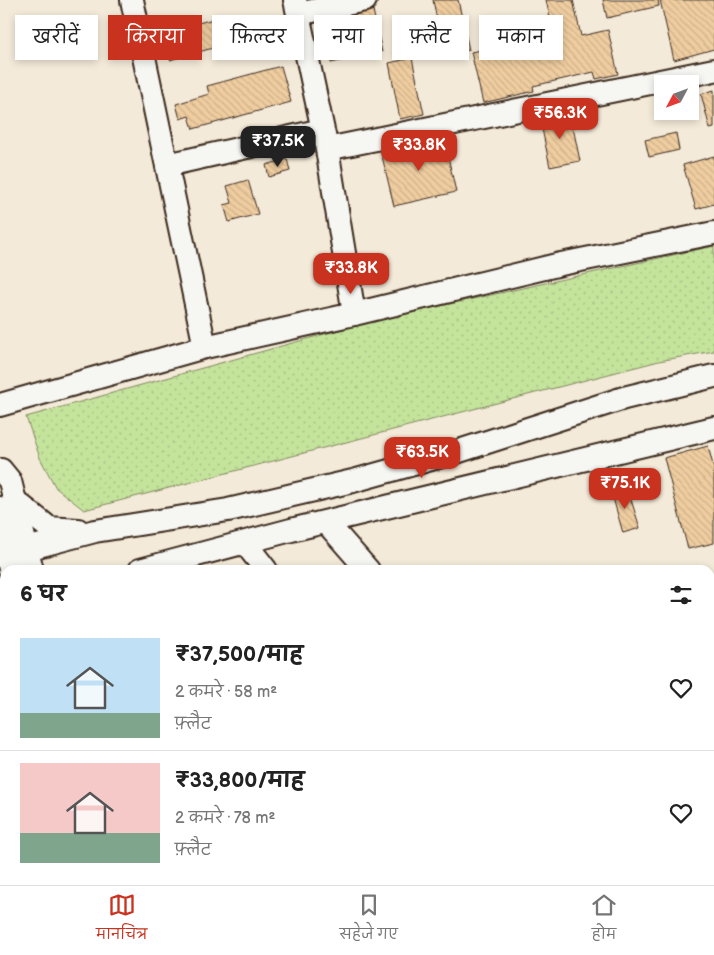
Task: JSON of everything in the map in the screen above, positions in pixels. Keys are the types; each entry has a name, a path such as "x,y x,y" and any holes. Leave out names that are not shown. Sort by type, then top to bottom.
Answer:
{"street":[{"path":"132,0 205,347"},
{"path":"354,314 324,139 296,7 365,0"},
{"path":"167,165 714,70"},
{"path":"0,405 205,347 354,314 561,264 714,233"},
{"path":"0,468 10,481 7,504 15,560 96,531 228,510 353,481 472,448 624,398 714,376"},
{"path":"174,565 245,543 326,522 714,428"},
{"path":"7,504 49,528 96,531"},
{"path":"326,522 364,565"},
{"path":"245,543 262,565"}],"green space":[{"path":"714,246 714,351 659,361 84,510 56,488 40,458 26,417 368,322"}],"building":[{"path":"433,0 458,0 461,15 436,15"},
{"path":"546,0 573,0 581,36 608,30 618,74 596,79 594,72 533,86 534,91 483,103 471,52 479,50 479,60 563,60 563,15 549,15"},
{"path":"603,0 658,0 659,6 607,18"},
{"path":"660,0 714,0 714,49 674,60"},
{"path":"373,10 374,15 352,15"},
{"path":"212,19 212,48 202,51 202,22"},
{"path":"330,60 345,60 331,63"},
{"path":"412,60 424,114 400,119 389,63"},
{"path":"281,66 291,102 193,129 189,116 180,119 176,104 209,94 207,86"},
{"path":"714,90 714,128 710,129 701,94"},
{"path":"570,113 580,161 550,167 540,119"},
{"path":"676,133 679,150 649,157 645,140"},
{"path":"444,139 456,192 394,206 381,152"},
{"path":"714,156 714,204 696,209 683,165"},
{"path":"287,159 290,171 269,177 266,165"},
{"path":"248,180 258,214 229,222 224,205 232,203 227,186"},
{"path":"708,446 714,469 714,543 688,549 664,458"},
{"path":"627,487 640,528 623,533 611,491"}]}
